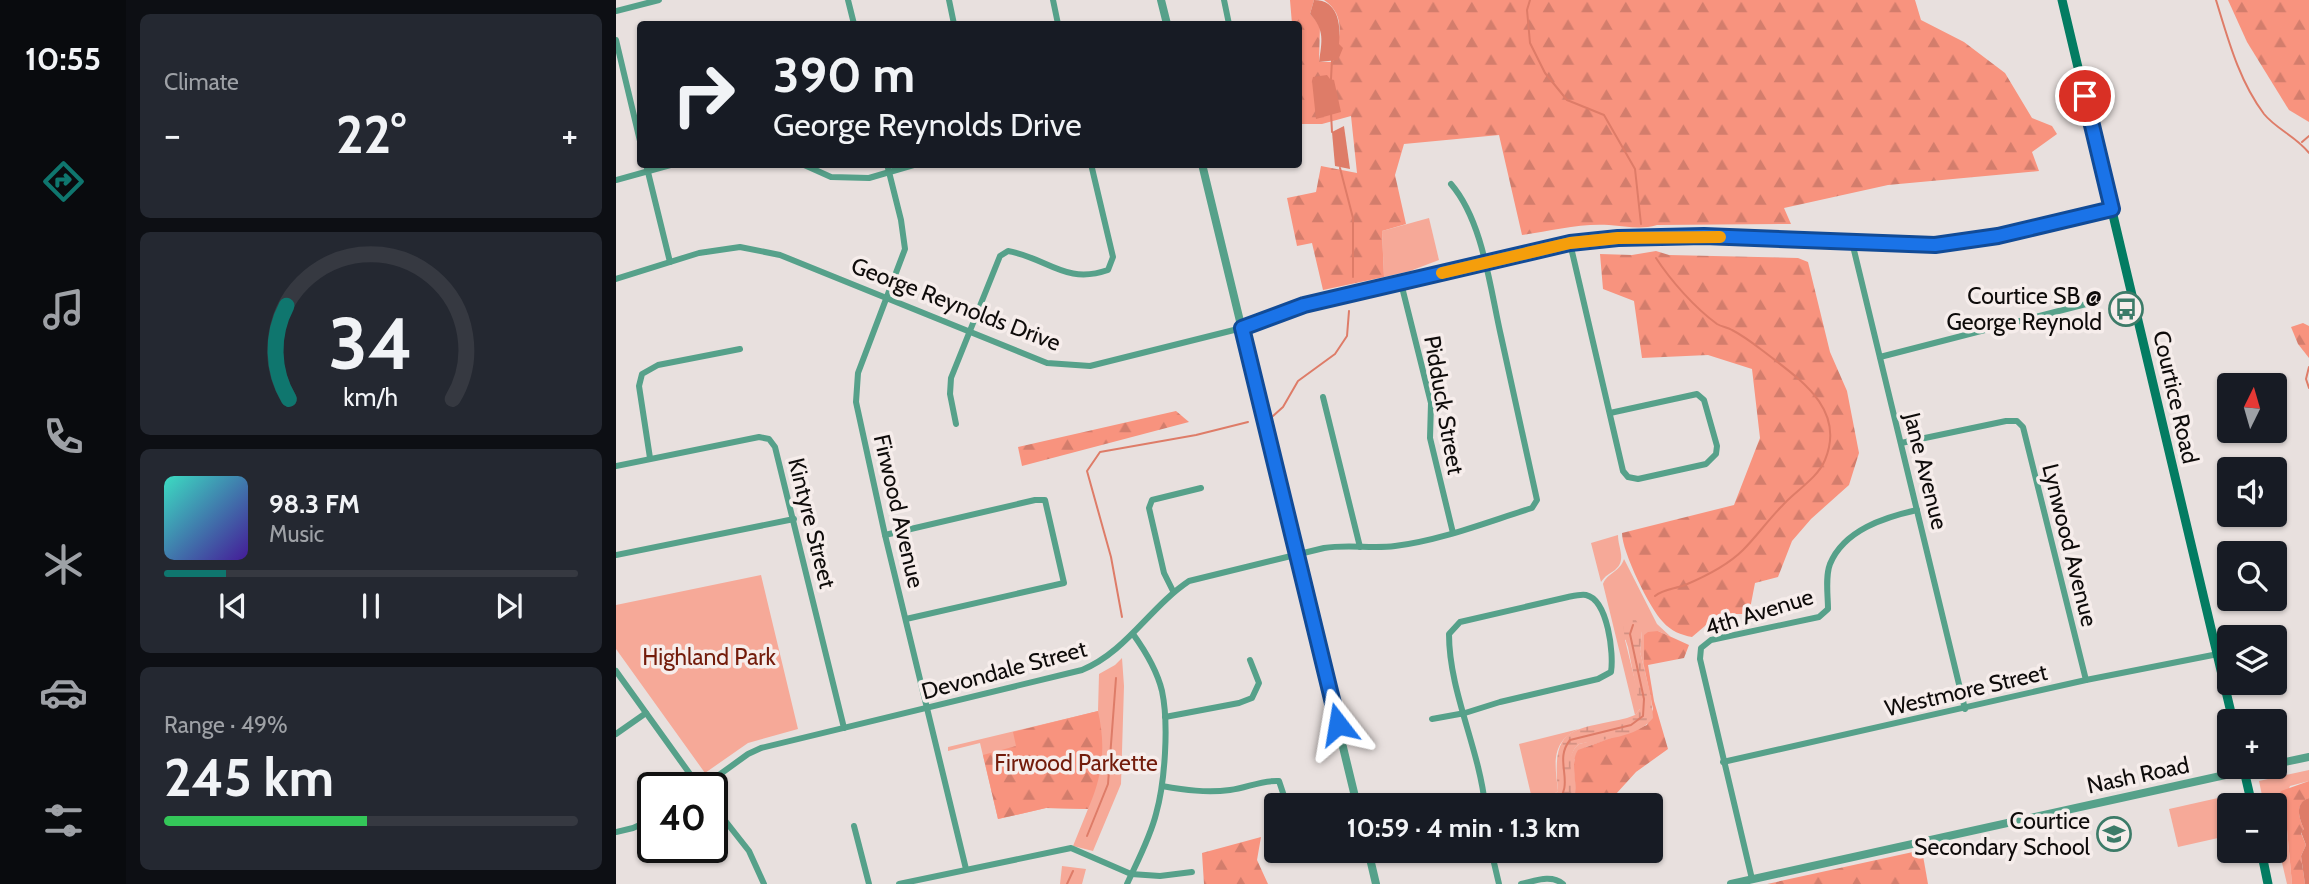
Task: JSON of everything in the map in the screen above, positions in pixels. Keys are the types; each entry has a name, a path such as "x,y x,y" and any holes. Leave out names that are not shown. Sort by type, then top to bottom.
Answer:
{"main road":[{"name":"Courtice Road","path":"2062,0 2217,650"},
{"path":"2264,863 2269,884"}],"street":[{"path":"616,11 659,0"},
{"path":"848,0 852,21"},
{"path":"949,0 953,21"},
{"path":"1053,0 1057,21"},
{"path":"1161,0 1166,21"},
{"path":"1224,0 1228,21"},
{"path":"616,40 637,128"},
{"path":"616,180 647,168 670,262"},
{"path":"811,168 831,177 869,178 888,168"},
{"name":"Firwood Avenue","path":"888,168 905,249 858,373 856,402 966,869"},
{"path":"956,424 950,394 951,378 1000,256 1008,251 1018,253 1078,276 1090,276 1108,270 1112,257 1092,168"},
{"path":"1203,168 1354,793"},
{"name":"Devondale Street","path":"723,772 761,748 928,709 1082,670 1100,663 1133,634 1173,591 1189,581 1342,545 1394,546 1453,533 1532,508 1537,500 1484,263 1463,197 1451,184"},
{"name":"George Reynolds Drive","path":"616,279 699,253 740,247 780,255 1048,363 1090,366 1242,328 1304,305 1570,243 1618,238 1704,236 1935,245 1964,242 2112,209"},
{"name":"Jane Avenue","path":"1852,242 1965,709"},
{"path":"1570,243 1623,471 1628,477 1638,479 1706,464 1716,454 1717,446 1704,400 1697,394 1610,413"},
{"name":"Pidduck Street","path":"1401,283 1431,403 1430,438 1453,533"},
{"path":"1880,357 2090,303"},
{"path":"650,458 639,386 642,374 658,365 740,349"},
{"path":"1323,397 1360,547"},
{"name":"Lynwood Avenue","path":"1901,443 2017,421 2025,435 2086,680"},
{"name":"Kintyre Street","path":"616,466 759,437 769,439 775,447 794,519 844,728"},
{"path":"1173,591 1161,560 1149,508 1152,500 1201,488"},
{"path":"886,535 1035,500 1045,500 1064,583 906,619"},
{"name":"4th Avenue","path":"1752,880 1700,659 1701,648 1712,640 1819,617 1828,609 1830,565 1844,543 1881,520 1917,510"},
{"path":"616,555 794,519"},
{"path":"1432,719 1465,713 1598,679 1611,672 1614,657 1598,602 1586,595 1568,597 1460,622 1449,634 1449,652 1465,713 1477,762 1483,793"},
{"path":"1127,884 1156,817 1162,786 1165,718 1161,691 1149,657 1133,634"},
{"name":"Westmore Street","path":"1723,762 2086,680 2217,654"},
{"path":"1165,718 1252,698 1259,682 1250,660"},
{"path":"616,671 688,772"},
{"path":"616,734 646,713"},
{"path":"2287,762 2309,757"},
{"name":"Nash Road","path":"1731,884 2217,775"},
{"path":"1162,786 1196,792 1232,790 1266,780 1279,781 1283,793"},
{"path":"728,824 749,851 765,884"},
{"path":"616,832 637,826"},
{"path":"854,826 869,884"},
{"path":"899,884 1071,848 1131,874 1160,876 1192,872"},
{"path":"1371,863 1376,884"},
{"path":"1494,863 1499,884"},
{"path":"1521,884 1549,878 1557,879 1563,884"}],"green space":[{"path":"1290,0 1314,0 1310,14 1320,25 1319,62 1332,62 1339,37 1339,21 1331,6 1324,0 1915,0 1921,20 1964,42 2005,73 2032,118 2052,126 2057,134 2032,152 2039,171 1888,185 1784,208 1791,224 1639,227 1598,225 1522,235 1499,135 1404,144 1395,175 1406,224 1382,231 1384,277 1323,290 1312,243 1297,246 1287,198 1316,192 1321,166 1357,173 1351,116 1322,124 1302,124 1302,21 1292,21"},
{"path":"2228,0 2309,0 2309,122 2289,110 2247,42"},
{"path":"1429,218 1439,260 1384,277 1382,231"},
{"path":"1656,251 1669,255 1798,258 1808,262 1830,352 1847,391 1859,453 1849,485 1811,519 1792,541 1778,577 1755,583 1749,614 1719,614 1692,637 1673,630 1658,615 1632,566 1622,533 1734,505 1760,438 1752,369 1708,355 1642,358 1634,301 1603,289 1600,254 1632,255"},
{"path":"2303,323 2309,326 2309,358 2298,344 2291,327"},
{"path":"1176,411 1189,422 1022,466 1018,447"},
{"path":"1618,535 1621,562 1601,582 1591,543"},
{"path":"1624,559 1657,624 1671,637 1658,631 1644,666 1651,696 1640,652 1642,631 1625,640 1640,701 1640,709 1635,715 1603,584"},
{"name":"Highland Park","path":"761,575 798,729 748,743 704,772 616,649 616,605"},
{"path":"1631,611 1642,631 1640,652 1651,696 1653,718 1629,734 1579,744 1572,756 1571,793 1555,793 1558,791 1558,753 1569,734 1592,725 1627,718 1640,709 1625,639 1625,612"},
{"path":"1658,631 1689,645 1684,658 1648,665 1654,701 1668,749 1636,772 1617,793 1575,793 1574,762 1578,750 1647,725 1653,709 1644,666 1644,635"},
{"name":"Firwood Parkette","path":"1122,658 1124,686 1121,784 1093,851 1073,846 1088,809 1046,808 998,819 980,743 948,751 948,747 1098,711 1099,674"},
{"name":"Firwood Parkette","path":"1098,711 1102,761 1088,809 1046,808 998,819 983,755 1016,746 1013,732"},
{"path":"1579,729 1563,740 1556,755 1558,791 1555,793 1531,793 1519,744"},
{"path":"1637,730 1586,747 1574,760 1576,793 1570,793 1571,757 1579,744"},
{"path":"2309,770 2309,781 2290,786 2287,793 2262,793 2259,781 2287,779 2287,775"},
{"path":"2309,781 2309,798 2301,804 2299,812 2304,829 2301,833 2306,845 2301,856 2305,884 2292,884 2287,793 2280,793"},
{"path":"2217,798 2217,838 2178,847 2169,809"},
{"path":"2287,829 2292,884 2287,884 2282,863 2287,863"},
{"path":"1261,837 1257,860 1268,884 1204,884 1202,853"},
{"path":"1922,850 1928,884 1767,884"},
{"path":"1062,866 1086,869 1082,884 1060,884"}],"shaded area":[{"path":"1314,0 1328,4 1336,14 1339,44 1343,48 1338,60 1319,62 1320,31 1310,14"},
{"path":"1327,75 1334,80 1341,112 1316,119 1313,77"},
{"path":"1344,126 1350,169 1335,166 1332,132"},
{"path":"2309,798 2309,884 2305,884 2301,856 2306,845 2301,832 2304,829 2299,811 2301,803"}],"waterway":[{"path":"1530,0 1527,10 1530,43 1545,73 1567,100 1604,115 1635,169 1641,224"},
{"path":"2216,0 2235,59 2255,101 2269,119 2309,153"},
{"path":"1331,79 1332,60"},
{"path":"1331,113 1332,132"},
{"path":"2302,142 2309,136"},
{"path":"1340,168 1353,218 1353,277"},
{"path":"1655,596 1700,578 1737,555 1787,500 1817,473 1825,460 1830,443 1830,427 1826,413 1808,388 1747,339 1709,318 1684,294 1656,258"},
{"path":"1273,416 1283,407 1298,381 1335,354 1347,336 1349,311"},
{"path":"2309,367 2306,379 2309,388"},
{"path":"1122,617 1111,557 1087,471 1100,452 1196,435 1248,422"},
{"path":"1562,793 1565,781 1563,756 1570,740 1631,725 1643,716 1644,699 1630,634 1633,625"},
{"path":"1087,836 1108,784 1116,678"},
{"path":"1067,884 1073,871"}],"slow traffic":[{"path":"1442,273 1570,243 1618,238 1720,237"}],"place":[{"name":"Courtice SB @ George Reynold","path":"2126,309"},
{"name":"Courtice Secondary School","path":"2114,834"}],"route":[{"path":"1338,724 1242,328 1304,305 1570,243 1618,238 1704,236 1935,245 1998,236 2112,209 2085,96"}]}
